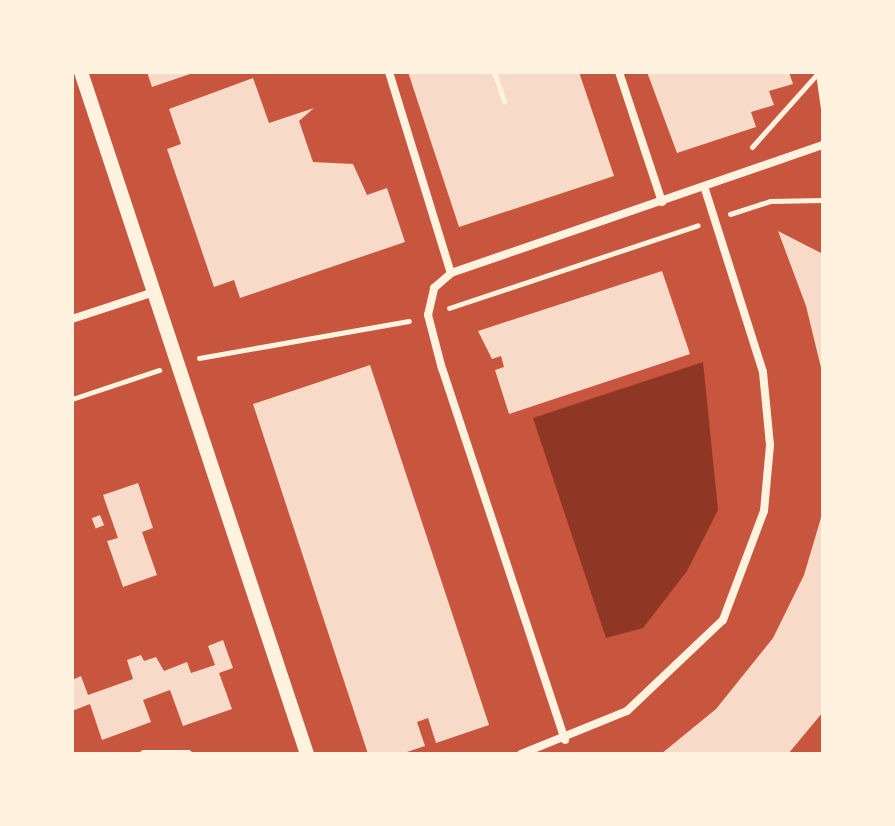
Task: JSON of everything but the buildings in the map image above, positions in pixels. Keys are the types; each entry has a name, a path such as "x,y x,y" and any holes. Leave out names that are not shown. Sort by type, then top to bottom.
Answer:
{"street":[{"path":"81,72 307,754"},
{"path":"389,72 451,273"},
{"path":"619,72 662,202"},
{"path":"565,740 442,369 428,315 434,288 451,273 823,145"},
{"path":"521,754 565,740 627,711 723,620 764,511 770,445 763,372 704,186"},
{"path":"72,319 154,292"},
{"path":"144,754 188,754"}],"path":[{"path":"494,72 504,101"},
{"path":"818,73 823,110"},
{"path":"748,150 818,73"},
{"path":"72,399 178,364 353,336 428,315 770,201 823,200"}],"shaded area":[{"path":"703,362 718,510 687,571 643,628 606,638 533,418"}]}
